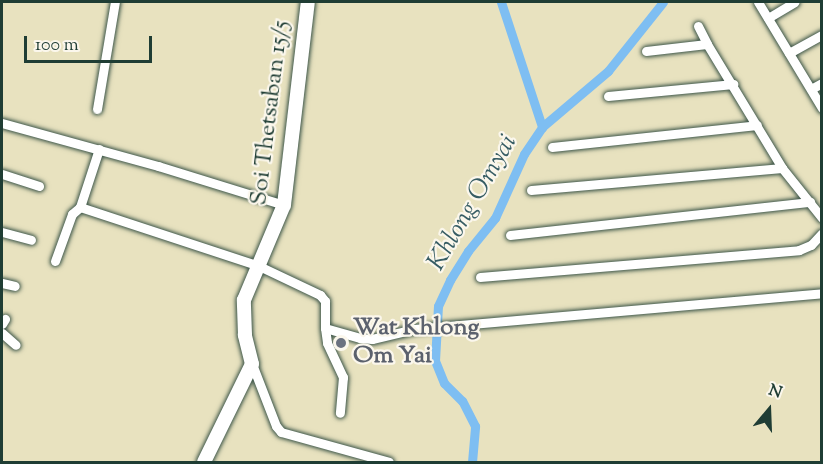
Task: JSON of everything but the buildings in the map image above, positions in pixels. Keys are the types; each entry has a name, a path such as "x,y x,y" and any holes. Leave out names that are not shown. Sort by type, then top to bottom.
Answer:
{"street":[{"path":"97,109 116,2"},
{"name":"Soi Thetsaban 15/5","path":"252,363 245,335 244,305 284,205 308,2"},
{"path":"758,2 822,108"},
{"path":"768,18 795,2"},
{"path":"698,26 783,168 822,218"},
{"path":"789,53 822,35"},
{"path":"646,51 707,44"},
{"path":"810,89 822,83"},
{"path":"608,96 733,84"},
{"path":"2,123 99,149 284,205"},
{"path":"552,147 757,125"},
{"path":"55,261 72,214 80,207 99,149"},
{"path":"531,190 783,168"},
{"path":"2,174 39,186"},
{"path":"510,235 810,202"},
{"path":"80,207 258,266 320,294 325,301 327,343 343,377 340,413"},
{"path":"2,232 31,240"},
{"path":"480,277 799,250 811,245 822,233"},
{"path":"2,283 15,286"},
{"path":"325,328 372,339 424,328 822,293"},
{"path":"2,333 16,345"},
{"path":"204,462 252,363"},
{"path":"252,363 276,426 281,432 389,462"}],"waterway":[{"path":"501,2 542,127"},
{"name":"Khlong Omyai","path":"472,462 475,426 462,401 444,383 435,361 438,306 450,280 468,251 495,218 524,154 542,127 608,71 663,2"}],"place":[{"name":"Wat Khlong Om Yai","path":"341,343"}]}
